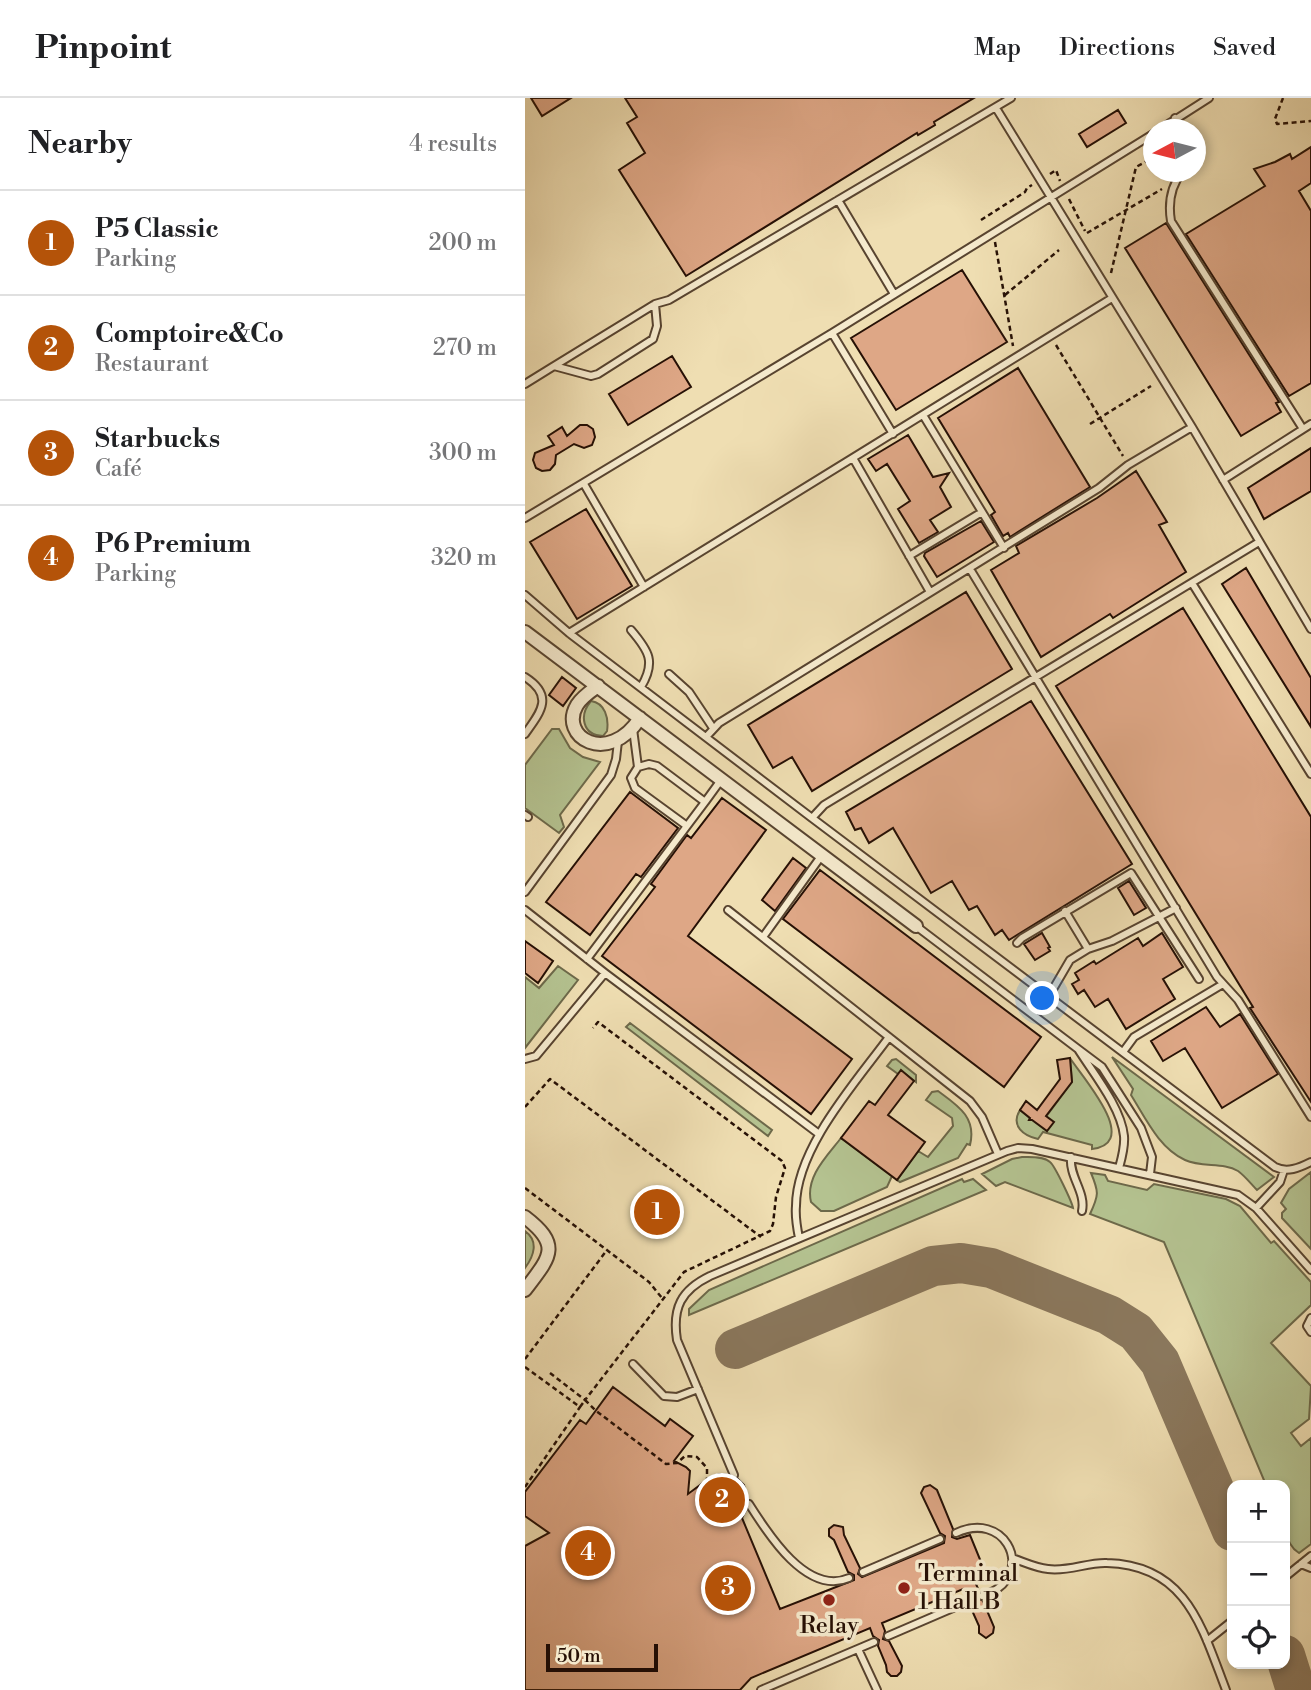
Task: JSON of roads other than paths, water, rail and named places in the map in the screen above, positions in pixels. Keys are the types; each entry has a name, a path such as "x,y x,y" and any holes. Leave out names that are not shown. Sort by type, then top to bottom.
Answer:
{"street":[{"path":"525,632 598,686 636,724 721,780 916,926"},
{"path":"598,686 576,706 573,720 579,735 591,744 606,746 618,741 636,724"},
{"path":"525,1217 543,1232 549,1251 547,1261 525,1290"}],"lane":[{"path":"525,384 655,304 669,300 1011,98"},
{"path":"1175,118 1209,98"},
{"path":"996,108 1192,427 1311,629"},
{"path":"525,518 832,333 1143,140"},
{"path":"1174,182 1169,210 1171,221 1303,429"},
{"path":"838,200 894,294"},
{"path":"569,633 1112,298"},
{"path":"554,366 591,376 599,374 653,339 657,326 655,304"},
{"path":"832,333 893,434"},
{"path":"923,415 1004,548"},
{"path":"1223,480 1311,424"},
{"path":"706,737 713,728 1004,548 1099,488 1128,465 1192,427"},
{"path":"853,458 930,592"},
{"path":"584,484 644,587"},
{"path":"909,556 982,512"},
{"path":"812,818 824,805 1259,542"},
{"path":"970,569 1223,984 1238,1000 1311,1117"},
{"path":"1192,583 1311,774"},
{"path":"525,595 569,633 1275,1167 1284,1170 1311,1162"},
{"path":"631,630 643,645 650,663 648,675 641,687"},
{"path":"669,674 689,692 713,728"},
{"path":"525,677 536,686 543,704 542,711 525,734"},
{"path":"636,724 638,767 631,778 635,788 687,827"},
{"path":"525,892 611,775 618,741"},
{"path":"638,767 649,764 657,766 705,802"},
{"path":"587,959 721,780"},
{"path":"763,937 822,855"},
{"path":"1017,943 1021,938 1131,873 1199,979"},
{"path":"1048,996 1058,983 1066,964 1088,948 1107,943 1161,918 1176,908"},
{"path":"525,910 819,1134"},
{"path":"728,911 970,1101 986,1123 998,1154"},
{"path":"1065,911 1088,948"},
{"path":"916,926 1102,1067 1141,1128 1151,1157 1150,1174"},
{"path":"525,1059 536,1056 605,973"},
{"path":"1123,1052 1134,1037 1223,984"},
{"path":"799,1238 795,1205 799,1182 819,1134 889,1037"},
{"path":"1078,1048 1123,1126 1125,1139 1119,1168"},
{"path":"734,1475 677,1340 674,1322 678,1305 686,1292 697,1282 710,1276 998,1154 1018,1149 1071,1157 1238,1195 1256,1208 1311,1270"},
{"path":"1071,1157 1072,1173 1083,1205 1082,1211"},
{"path":"1256,1208 1280,1182 1284,1170"},
{"path":"1311,1318 1307,1326 1311,1332"},
{"path":"633,1364 664,1396 677,1397 698,1389"},
{"path":"749,1504 787,1555 805,1573 821,1580 841,1582 849,1578"},
{"path":"956,1533 980,1527 991,1530 1002,1535 1012,1558 1006,1581 997,1590 982,1596"},
{"path":"863,1572 940,1539"},
{"path":"1290,1573 1311,1556"},
{"path":"1012,1558 1049,1570 1106,1562 1138,1567 1166,1580 1189,1603 1226,1690"},
{"path":"1301,1564 1311,1568"},
{"path":"888,1636 967,1602"},
{"path":"1207,1641 1227,1625"},
{"path":"761,1690 874,1642"},
{"path":"858,1649 877,1690"}],"place":[{"name":"P5 Classic","path":"657,1212"},
{"name":"Comptoire&Co","path":"722,1500"},
{"name":"P6 Premium","path":"588,1553"},
{"name":"Starbucks","path":"728,1588"},
{"name":"Terminal 1 Hall B","path":"904,1588"},
{"name":"Relay","path":"829,1600"}]}
